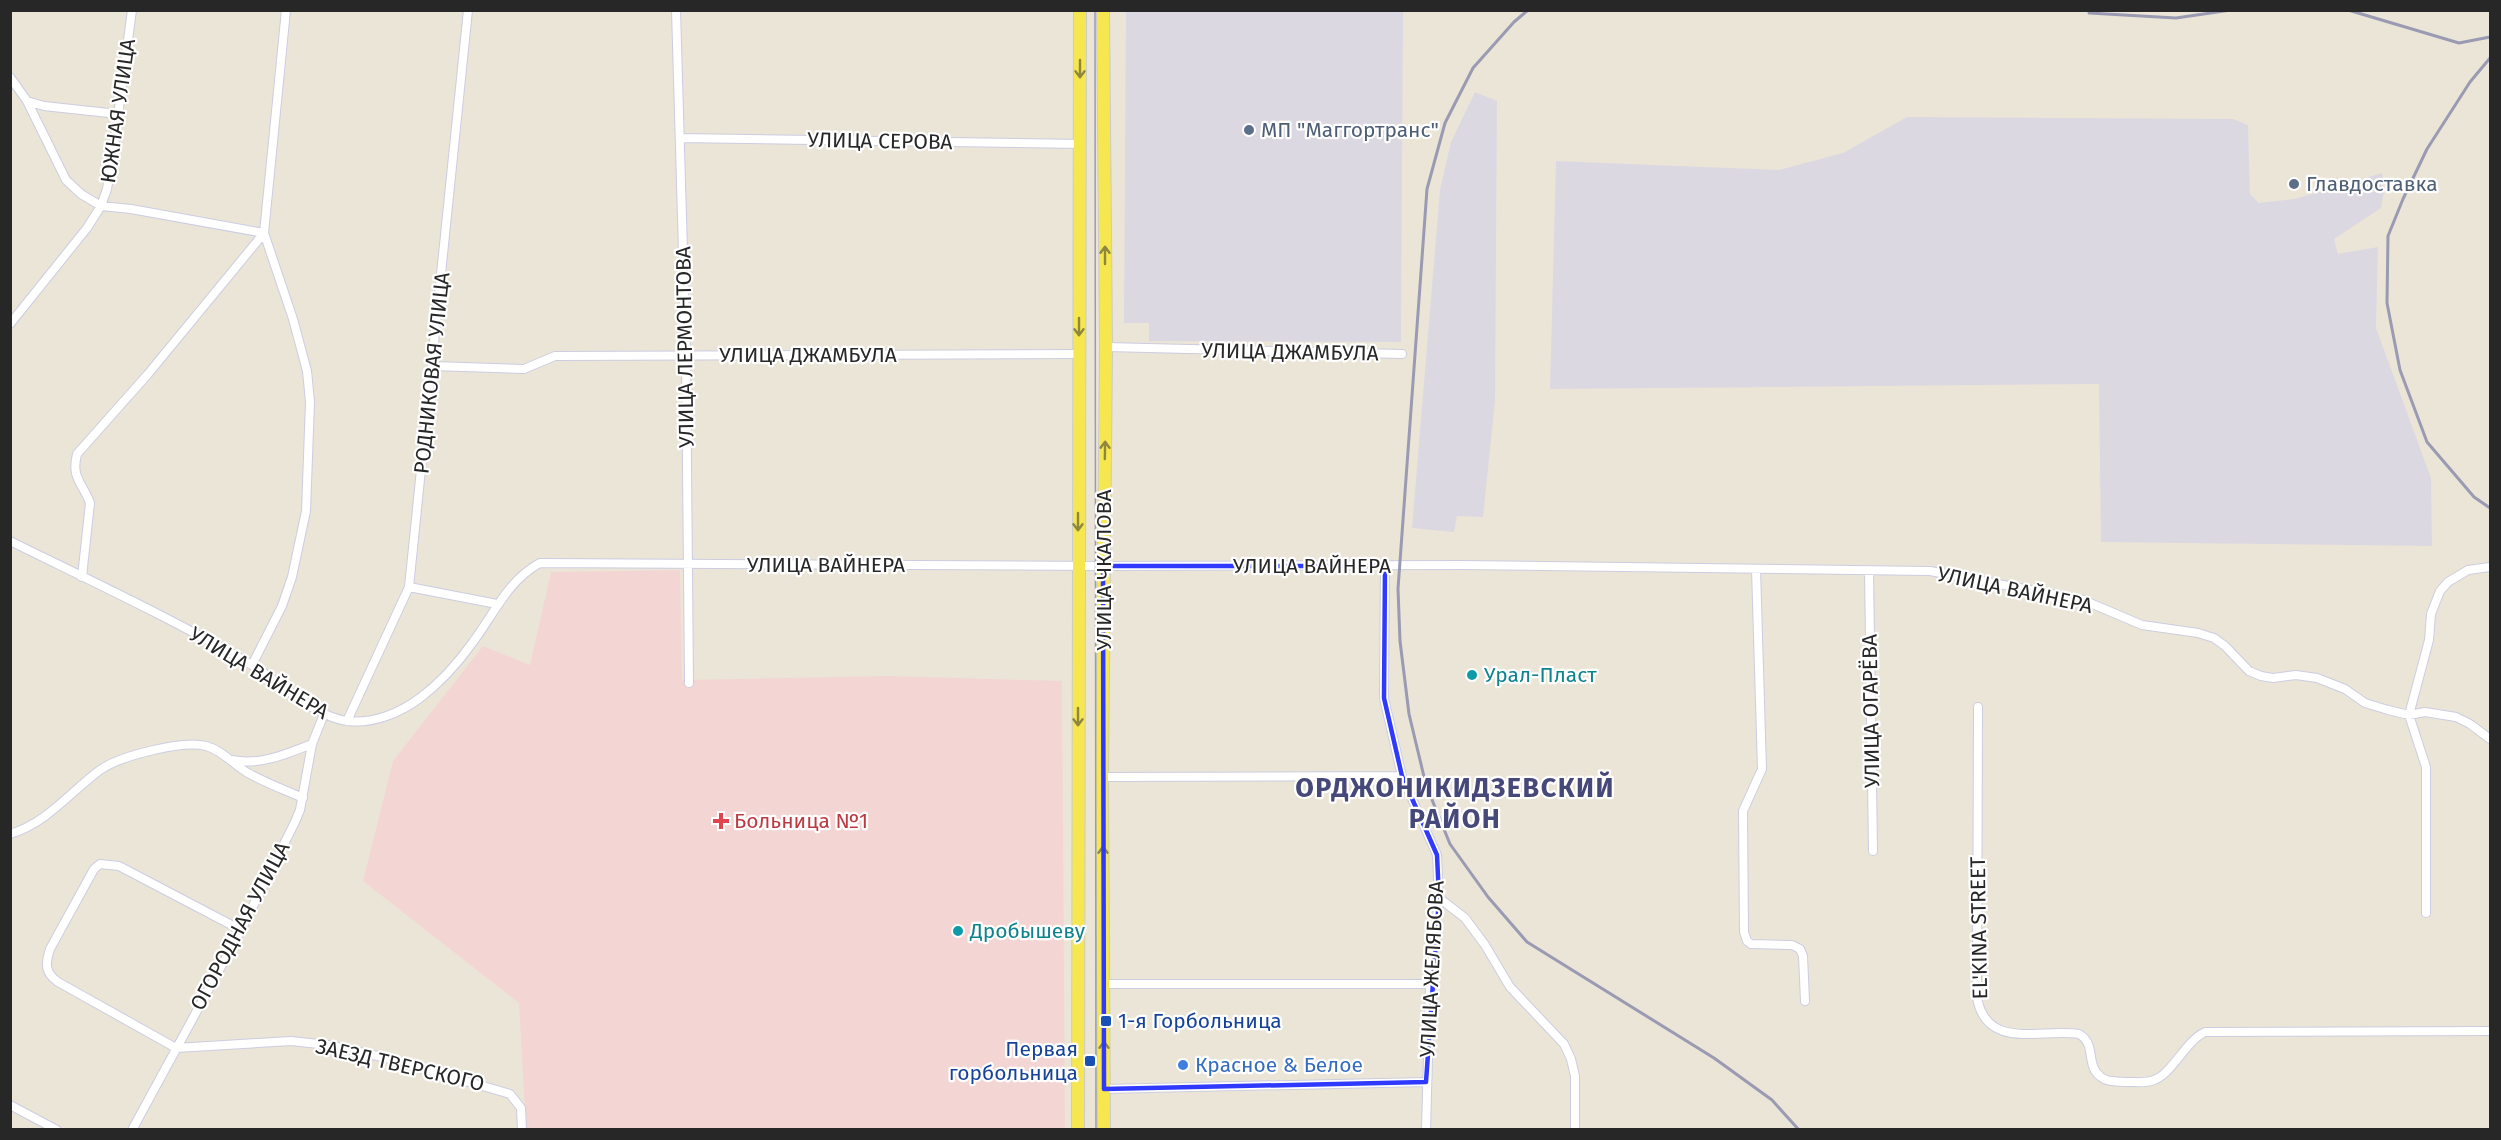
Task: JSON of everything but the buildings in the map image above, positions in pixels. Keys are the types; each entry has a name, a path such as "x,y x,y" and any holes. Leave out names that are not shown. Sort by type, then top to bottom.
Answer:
{"main road":[{"name":"УЛИЦА ЧКАЛОВА","path":"1078,1130 1080,10"},
{"name":"УЛИЦА ЧКАЛОВА","path":"1103,10 1106,347 1102,777 1104,1130"}],"street":[{"name":"ЮЖНАЯ УЛИЦА","path":"10,324 87,228 101,206 107,189 132,10"},
{"path":"252,665 282,606 302,538 306,511 310,402 307,371 293,319 264,233 286,10"},
{"name":"РОДНИКОВАЯ УЛИЦА","path":"347,721 409,587 468,10"},
{"name":"УЛИЦА ЛЕРМОНТОВА","path":"676,10 686,355 689,683"},
{"path":"10,76 27,101 66,180 81,194 101,206 131,209 264,233"},
{"path":"27,101 44,106 118,114"},
{"name":"УЛИЦА СЕРОВА","path":"680,138 1081,144"},
{"path":"82,577 90,503 86,492 75,476 74,466 77,454 148,375 264,233"},
{"name":"УЛИЦА ДЖАМБУЛА","path":"1106,347 1402,354"},
{"name":"УЛИЦА ДЖАМБУЛА","path":"433,366 524,369 555,356 1079,354"},
{"name":"УЛИЦА ВАЙНЕРА","path":"10,541 151,610 252,665 324,714 347,721 376,719 395,713 420,698 453,668 474,641 497,604 530,568 540,563 1385,566 1929,571 2083,600 2142,625 2198,633 2214,638 2249,670 2261,676 2273,678 2296,675 2317,678 2345,689 2365,703 2409,715 2425,712 2456,717 2490,739"},
{"name":"УЛИЦА ЖЕЛЯБОВА","path":"1385,566 1383,698 1402,776 1437,855 1439,898 1430,984 1426,1130"},
{"path":"2426,913 2426,767 2409,715 2429,640 2431,614 2440,591 2448,582 2468,570 2490,567"},
{"path":"1756,570 1762,769 1743,811 1744,932 1747,941 1751,944 1792,945 1800,949 1803,956 1806,1001"},
{"name":"УЛИЦА ОГАРЁВА","path":"1869,571 1873,851"},
{"path":"409,587 497,604"},
{"name":"EL'KINA STREET","path":"1978,707 1977,998 1980,1011 1987,1023 1998,1030 2012,1033 2079,1034 2089,1042 2094,1070 2098,1075 2111,1081 2143,1082 2157,1078 2194,1039 2205,1032 2490,1031"},
{"name":"ОГОРОДНАЯ УЛИЦА","path":"132,1130 241,930 295,822 303,798 312,744 324,714"},
{"path":"229,759 258,762 312,744"},
{"path":"10,834 36,823 101,769 126,758 151,751 188,745 205,746 247,772 303,798"},
{"path":"1102,777 1402,776"},
{"path":"176,1048 49,976 46,960 50,949 88,879 100,864 119,866 241,930"},
{"path":"1439,898 1465,918 1485,945 1510,987 1564,1044 1575,1076 1575,1130"},
{"path":"1103,984 1430,984"},
{"name":"ЗАЕЗД ТВЕРСКОГО","path":"176,1048 291,1041 328,1045 382,1057 510,1094 521,1108 522,1130"},
{"path":"1104,1089 1426,1082"},
{"path":"10,1105 57,1130"}],"highlighted area":[{"path":"1103,566 1385,566 1384,698 1402,776 1437,855 1439,898 1426,1082 1104,1089"}],"shaded area":[{"path":"1126,11 1403,11 1401,342 1149,341 1149,323 1124,323"},
{"path":"1475,92 1497,101 1495,401 1483,517 1457,516 1454,532 1412,528 1440,190 1451,142"},
{"path":"1907,117 2233,119 2248,125 2250,194 2259,203 2295,199 2382,173 2384,190 2381,208 2334,239 2338,254 2378,247 2376,328 2431,478 2432,546 2101,542 2099,384 1550,389 1556,161 1779,170 1843,153"},
{"name":"Больница №1","path":"680,570 682,680 887,676 1062,681 1065,1129 526,1129 519,1003 363,881 393,761 483,646 530,665 551,572"}],"tram line":[{"path":"1095,10 1096,1130"}],"railway":[{"path":"1528,10 1514,22 1473,68 1445,123 1427,189 1398,589 1400,641 1409,714 1426,785 1450,844 1488,897 1527,942 1714,1058 1772,1100 1799,1130"},
{"path":"2089,13 2176,18 2231,10"},
{"path":"2348,10 2459,43 2490,37"},
{"path":"2490,58 2470,82 2427,149 2403,199 2388,236 2387,303 2400,370 2427,442 2474,497 2490,508"}],"place":[{"name":"МП \"Маггортранс\"","path":"1249,130"},
{"name":"Главдоставка","path":"2294,184"},
{"name":"Урал-Пласт","path":"1472,675"},
{"name":"Больница №1","path":"721,821"},
{"name":"Дробышеву","path":"958,931"},
{"name":"1-я Горбольница","path":"1106,1021"},
{"name":"Первая горбольница","path":"1090,1061"},
{"name":"Красное & Белое","path":"1183,1065"}],"district":[{"name":"ОРДЖОНИКИДЗЕВСКИЙ РАЙОН","path":"1455,804"}]}
